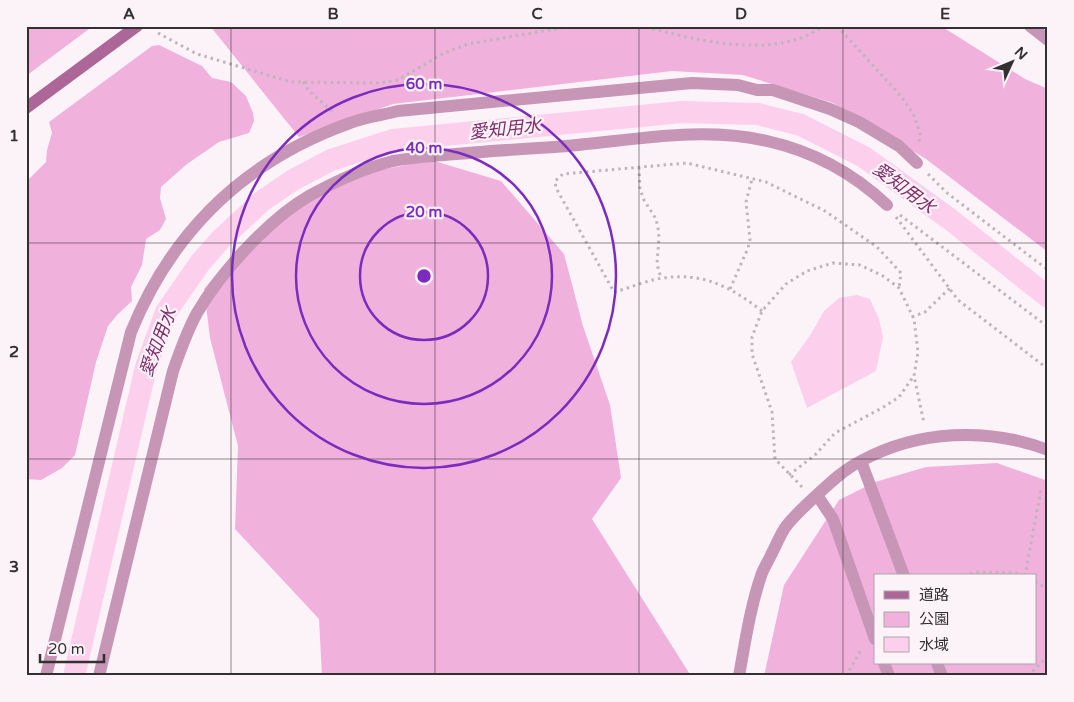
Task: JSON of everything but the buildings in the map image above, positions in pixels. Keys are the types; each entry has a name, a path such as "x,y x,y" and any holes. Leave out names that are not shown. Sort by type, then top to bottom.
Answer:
{"street":[{"path":"26,108 137,26"},
{"path":"1030,26 1048,40"},
{"path":"46,676 131,332 154,284 200,218 246,177 296,146 351,122 398,111 692,84 773,90 830,109 859,122 899,146 917,163"},
{"path":"99,676 173,371 186,336 215,286 244,252 291,208 308,197 365,170 394,161 429,156 700,133 739,136 791,147 820,158 887,201"},
{"path":"739,676 761,575 786,526 837,476 861,461 892,447 945,435 974,434 1018,441 1048,450"},
{"path":"861,461 903,574"},
{"path":"816,496 833,518 874,635"},
{"path":"884,664 889,676"},
{"path":"937,664 942,676"}],"path":[{"path":"158,33 197,54 291,82 379,83 398,80 444,53 468,44 573,26"},
{"path":"640,26 692,38 760,45 781,44 796,40 814,33 823,26"},
{"path":"837,26 900,95 913,113 920,133 917,163 887,201"},
{"path":"303,82 309,91 332,111 351,122"},
{"path":"762,311 740,293 710,280 688,276 661,278 614,292 556,188 555,181 564,174 687,163 766,182 825,211 877,247 900,273 899,288 912,317 918,352 914,376 927,438"},
{"path":"917,163 947,193 1048,270"},
{"path":"639,168 640,189 644,200 656,219 658,228 657,264 661,278"},
{"path":"730,289 748,248 750,238 746,202 752,179"},
{"path":"887,201 958,300 1048,369"},
{"path":"887,201 1048,328"},
{"path":"816,496 789,475 775,459 772,412 752,354 752,337 762,311 786,284 807,270 833,263 860,264 883,276 899,288"},
{"path":"912,317 925,312 950,288"},
{"path":"789,475 815,455 834,433 899,397 914,376"},
{"path":"1025,574 1041,490"},
{"path":"970,574 976,572 1020,574"},
{"path":"1036,583 1048,589"},
{"path":"846,676 874,635"},
{"path":"1028,676 1048,656"}],"green space":[{"path":"26,26 93,26 26,76"},
{"path":"210,26 941,26 1025,79 1048,89 1048,252 926,159 833,103 743,75 672,71 393,104 299,137"},
{"path":"159,45 202,66 212,78 231,82 246,96 254,121 249,133 219,142 187,164 161,187 160,198 166,219 160,230 146,239 142,265 131,287 132,301 108,326 96,362 75,455 62,468 41,480 26,479 26,182 46,162 52,133 49,122 152,46"},
{"path":"431,160 501,181 564,254 583,326 610,405 621,478 592,519 691,676 322,676 319,619 235,529 238,446 210,338 204,289 240,246 291,206 360,174"},
{"path":"997,463 1048,481 1048,676 764,676 784,585 839,500 875,482 926,467"}],"water":[{"path":"857,295 870,299 879,319 883,337 876,371 807,408 791,362 811,334 824,311 839,298"}],"waterway":[{"name":"愛知用水","path":"74,676 146,367 166,312 200,263 221,239 262,201 293,180 331,160 393,140 682,112 758,114 801,125 864,157 951,220 1048,297"}]}
